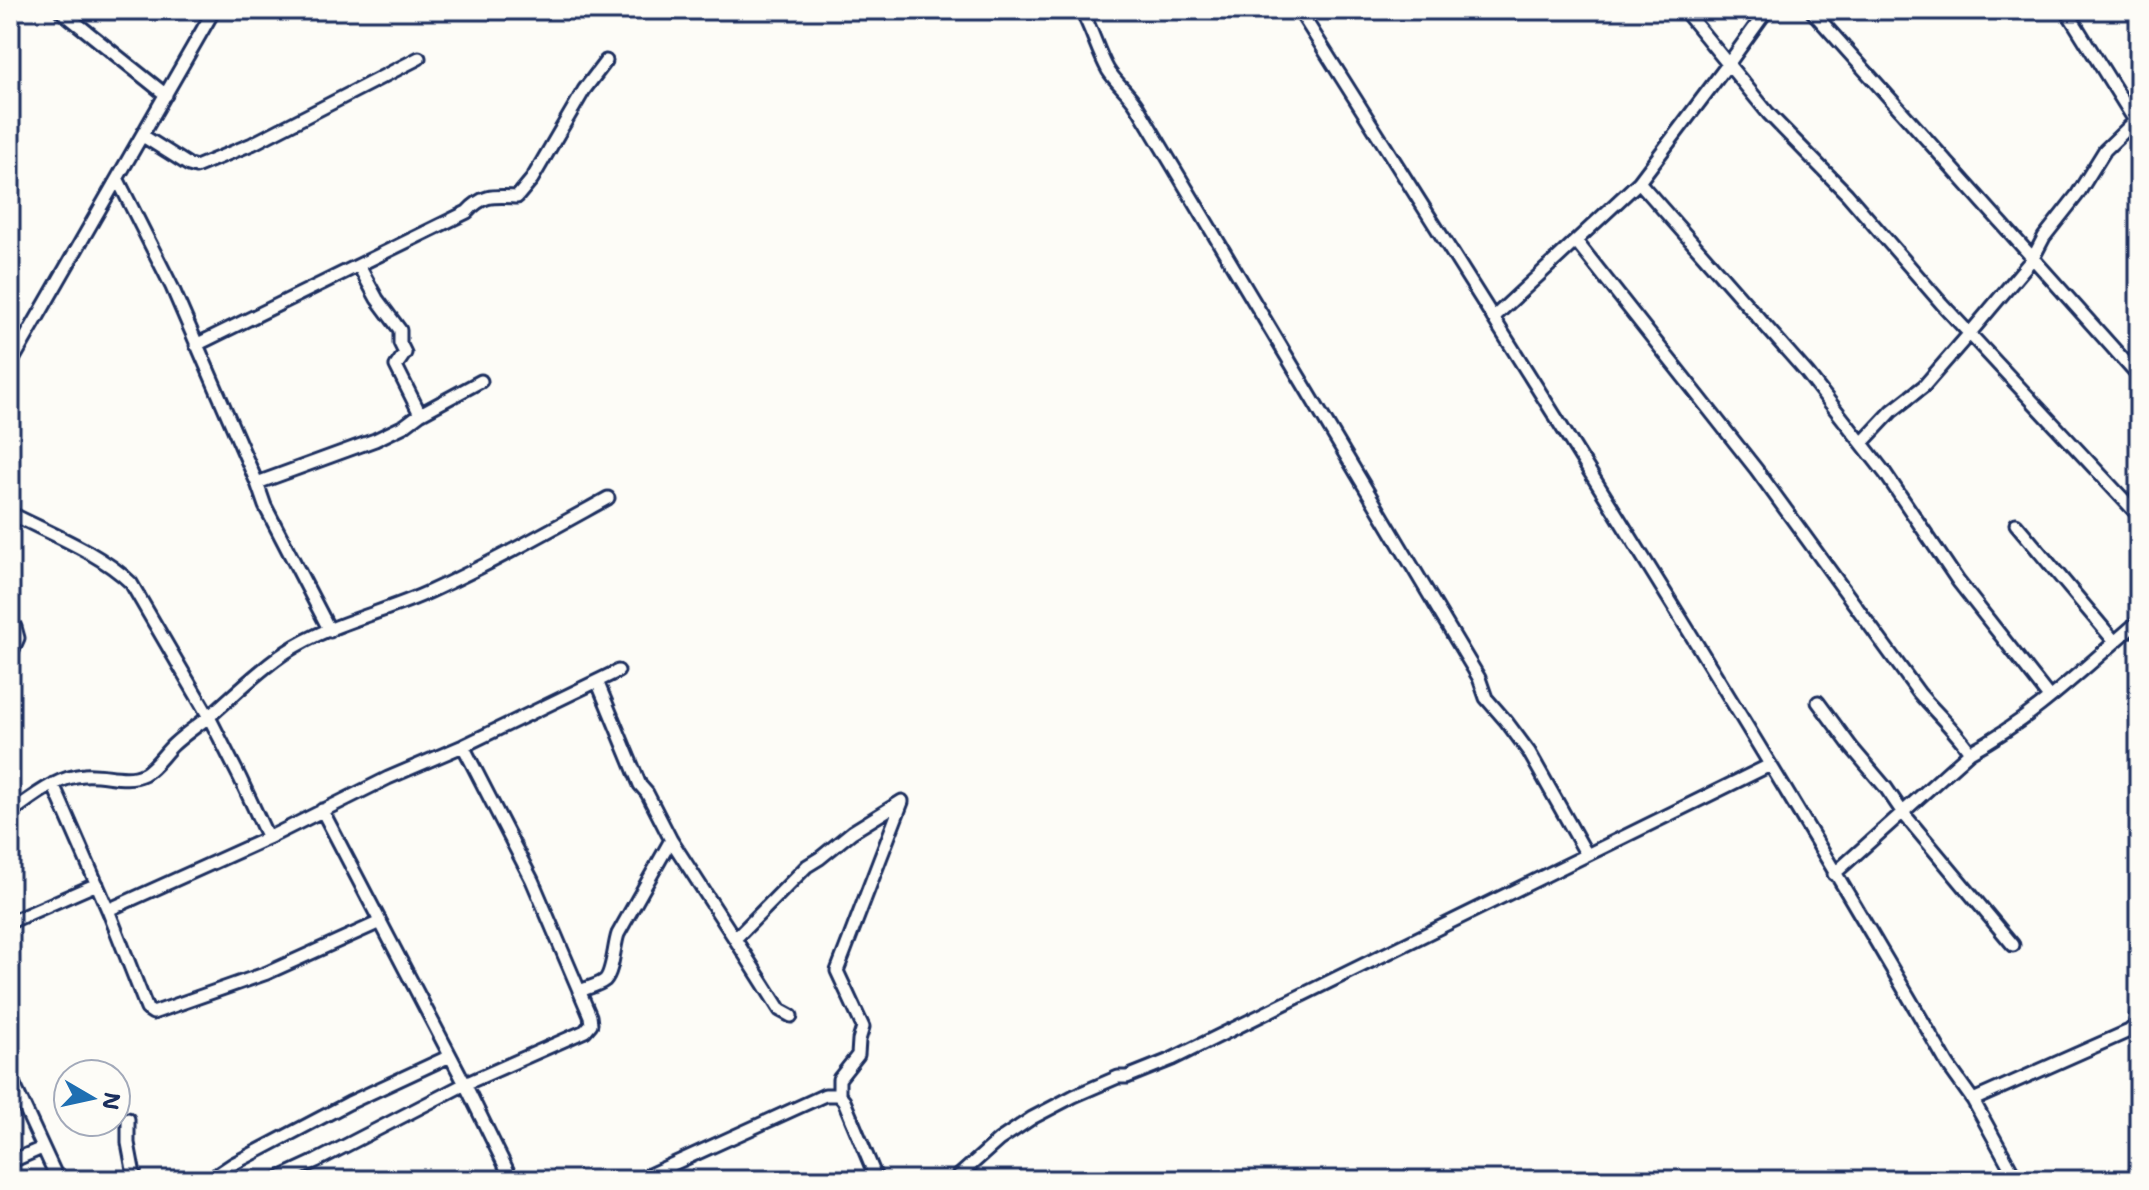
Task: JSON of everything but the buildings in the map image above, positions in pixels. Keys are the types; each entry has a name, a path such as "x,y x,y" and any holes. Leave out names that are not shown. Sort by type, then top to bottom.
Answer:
{"street":[{"path":"60,10 166,95"},
{"path":"10,365 214,10"},
{"path":"1081,10 1110,74 1137,106 1479,678 1486,698 1529,752 1587,855"},
{"path":"1299,10 1442,234 1770,765 1948,1065 1973,1100 2017,1180"},
{"path":"1684,10 1768,113 1847,194 1942,304 2139,516"},
{"path":"1493,318 1639,182 1767,10"},
{"path":"1811,10 2139,377"},
{"path":"1862,443 1892,411 1924,386 1970,333 2033,258 2044,237 2077,195 2105,150 2137,125 2066,10"},
{"path":"143,136 196,167 252,144 419,58"},
{"path":"196,345 467,212 478,199 517,197 532,179 584,90 606,61"},
{"path":"118,180 172,287 265,506 330,631"},
{"path":"1639,182 1807,373 1885,473 1958,581 2049,697"},
{"path":"1576,241 1756,469 1919,693 1942,721 1959,735 1970,752"},
{"path":"359,266 377,299 400,330 400,343 405,353 396,366 420,414"},
{"path":"257,483 375,440 481,381"},
{"path":"10,813 67,778 82,775 133,778 143,775 180,739 285,653 330,631 430,591 608,498"},
{"path":"10,513 98,558 118,570 131,583 209,717 268,838"},
{"path":"2016,524 2115,642"},
{"path":"1834,874 1970,752 1992,740 2049,697 2139,621"},
{"path":"10,624 15,627 18,638 10,656"},
{"path":"108,910 268,838 388,778 463,746 618,671"},
{"path":"597,681 637,780 671,840 780,1010 791,1016"},
{"path":"1818,702 1903,813 2013,945"},
{"path":"275,1180 465,1084 585,1031 591,1024 532,880 463,746"},
{"path":"954,1180 999,1140 1074,1096 1172,1059 1770,765"},
{"path":"53,784 147,1009 153,1013 267,973 380,922"},
{"path":"735,939 807,866 852,832 902,801 837,971 863,1027 858,1055 839,1079 839,1095 877,1180"},
{"path":"322,810 512,1180"},
{"path":"579,991 606,979 611,970 618,934 671,840"},
{"path":"10,922 97,884"},
{"path":"1973,1100 2129,1031 2135,1026 2139,1002"},
{"path":"209,1180 233,1164 349,1103 450,1056"},
{"path":"10,1076 58,1180"},
{"path":"638,1180 825,1095 839,1095"},
{"path":"128,1138 135,1180"},
{"path":"10,1162 42,1148"}]}
